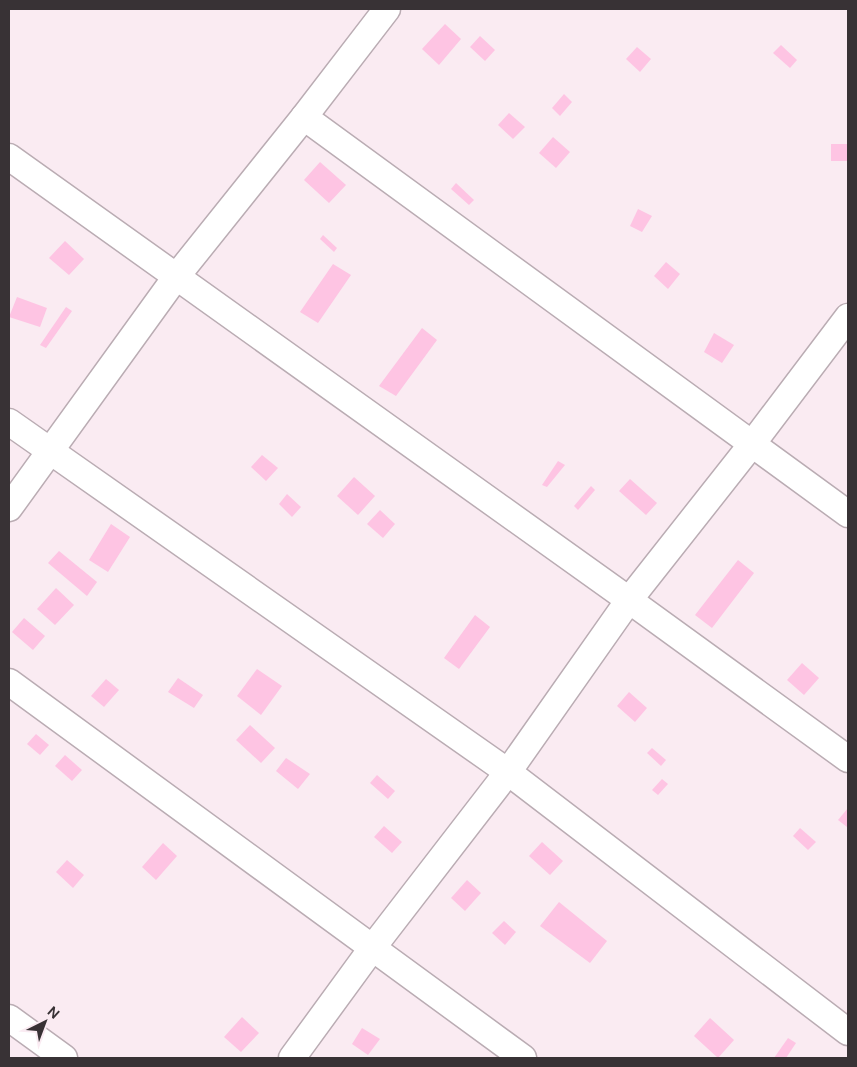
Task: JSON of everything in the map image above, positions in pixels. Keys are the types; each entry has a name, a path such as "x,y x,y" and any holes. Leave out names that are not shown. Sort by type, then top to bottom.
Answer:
{"street":[{"path":"9,508 176,277 387,9"},
{"path":"304,116 848,514"},
{"path":"9,157 629,600 848,759"},
{"path":"292,1058 373,948 508,772 629,600 752,444 848,317"},
{"path":"9,422 508,772 848,1032"},
{"path":"9,682 523,1058"},
{"path":"9,1018 64,1058"}],"building":[{"path":"445,24 461,39 439,65 422,49"},
{"path":"480,36 495,50 485,61 470,47"},
{"path":"781,45 797,60 790,68 773,53"},
{"path":"637,47 651,59 640,72 626,59"},
{"path":"564,94 572,102 560,116 552,108"},
{"path":"509,113 525,127 513,139 498,125"},
{"path":"553,137 570,152 556,168 539,153"},
{"path":"831,144 848,144 848,161 831,161"},
{"path":"320,162 346,185 329,203 304,180"},
{"path":"456,183 474,200 469,205 451,189"},
{"path":"638,209 652,216 642,232 630,226"},
{"path":"323,235 337,248 334,252 320,239"},
{"path":"65,241 84,259 69,275 49,258"},
{"path":"666,262 680,274 668,289 654,276"},
{"path":"333,264 351,275 318,323 300,312"},
{"path":"17,297 47,308 40,327 9,317"},
{"path":"66,307 72,311 46,348 40,345"},
{"path":"422,328 437,340 396,396 379,386"},
{"path":"714,333 734,345 722,363 704,352"},
{"path":"262,455 278,468 266,481 251,467"},
{"path":"558,461 565,465 547,487 542,485"},
{"path":"354,477 375,496 358,515 337,496"},
{"path":"630,479 657,503 646,515 619,491"},
{"path":"591,486 595,490 578,510 574,506"},
{"path":"287,494 301,507 292,517 279,504"},
{"path":"380,510 395,524 383,538 367,524"},
{"path":"111,524 130,537 108,572 89,560"},
{"path":"59,551 97,582 87,596 48,563"},
{"path":"738,560 754,573 712,628 695,615"},
{"path":"56,588 74,605 55,625 37,609"},
{"path":"475,615 490,627 459,669 444,658"},
{"path":"24,618 45,636 33,650 12,632"},
{"path":"802,663 819,678 804,695 787,680"},
{"path":"257,669 282,686 261,715 237,696"},
{"path":"178,678 203,695 194,708 168,692"},
{"path":"106,679 119,690 104,707 91,696"},
{"path":"629,692 647,708 635,722 617,706"},
{"path":"250,725 275,748 261,763 236,740"},
{"path":"36,734 49,745 40,755 27,744"},
{"path":"652,748 666,760 661,766 647,753"},
{"path":"65,755 82,770 72,781 55,766"},
{"path":"286,758 310,774 298,789 276,771"},
{"path":"377,775 395,791 388,799 370,783"},
{"path":"662,779 668,784 658,795 652,790"},
{"path":"848,808 848,825 847,827 838,820"},
{"path":"384,826 402,842 392,853 374,837"},
{"path":"800,828 816,842 808,850 793,836"},
{"path":"542,842 563,861 550,875 529,856"},
{"path":"163,843 177,856 156,880 142,867"},
{"path":"67,860 84,875 73,888 56,872"},
{"path":"467,880 481,893 465,911 451,898"},
{"path":"559,902 607,941 590,963 540,926"},
{"path":"504,921 516,932 505,945 492,933"},
{"path":"242,1017 259,1033 241,1052 224,1037"},
{"path":"710,1018 734,1040 718,1058 694,1036"},
{"path":"362,1028 380,1039 368,1055 352,1044"},
{"path":"788,1038 796,1043 786,1058 774,1058"}]}
